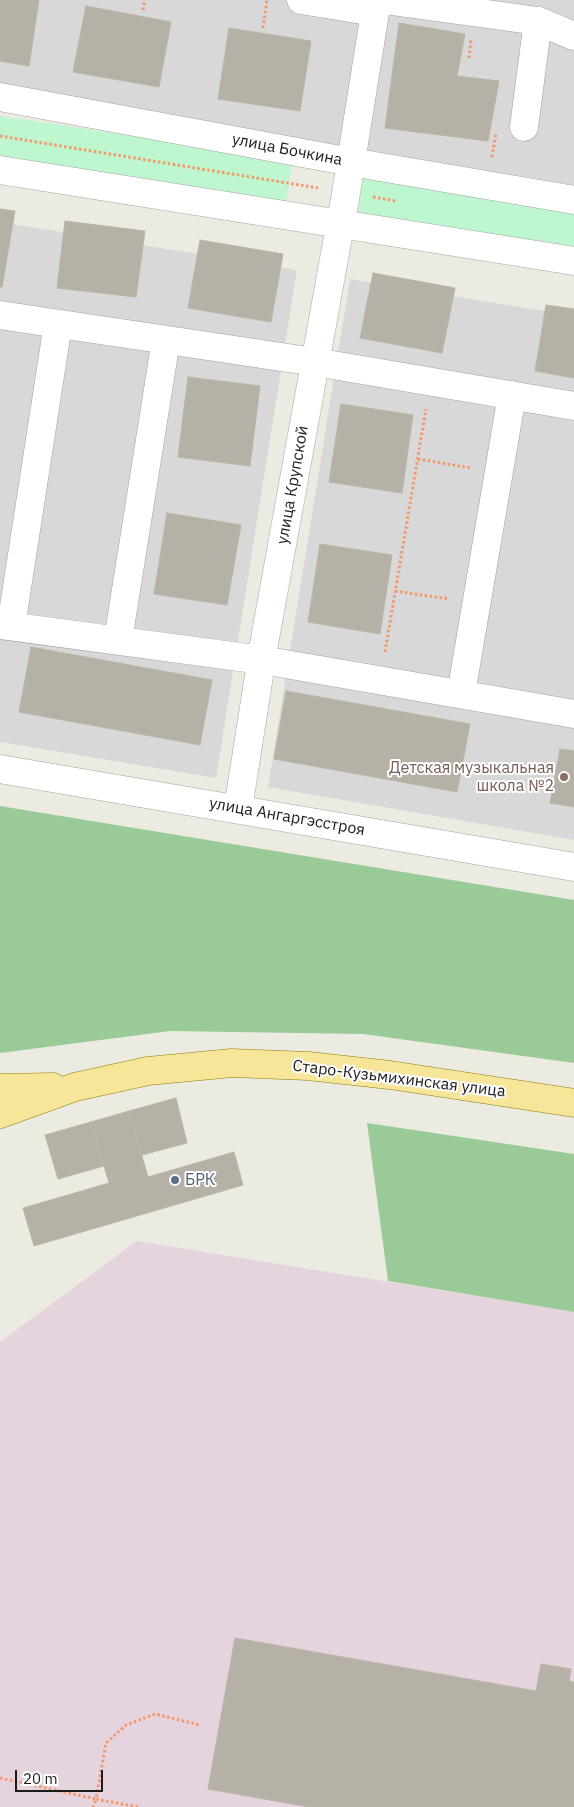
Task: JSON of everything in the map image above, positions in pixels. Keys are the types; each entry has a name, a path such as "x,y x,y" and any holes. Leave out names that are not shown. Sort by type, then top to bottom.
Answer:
{"main road":[{"name":"Старо-Кузьмихинская улица","path":"74,1087 148,1071 232,1063 308,1066 390,1075 574,1102"},
{"path":"0,1088 74,1087"},
{"path":"0,1114 74,1087"}],"street":[{"path":"301,0 378,4 538,21 574,36"},
{"name":"улица Крупской","path":"238,809 262,660 378,4"},
{"path":"524,127 538,21"},
{"name":"улица Бочкина","path":"0,97 351,162 574,200"},
{"path":"0,170 574,261"},
{"path":"0,315 315,362 574,406"},
{"path":"58,324 6,625 262,660 574,714"},
{"path":"118,640 166,340"},
{"path":"460,694 512,395"},
{"name":"улица Ангаргэсстроя","path":"0,769 574,867"}],"path":[{"path":"143,10 145,0"},
{"path":"263,28 267,0"},
{"path":"0,136 323,189"},
{"path":"380,680 431,382"},
{"path":"418,460 499,473"},
{"path":"396,591 476,604"},
{"path":"93,1807 106,1743 126,1725 155,1714 200,1725"},
{"path":"0,1778 138,1807"}],"shaded area":[{"path":"0,0 574,0 574,185 0,89"},
{"path":"0,222 297,270 216,778 0,742"},
{"path":"350,279 574,316 574,840 268,787"},
{"path":"137,1241 574,1312 574,1807 0,1807 0,1342"}],"green space":[{"path":"0,116 293,160 285,209 0,166"},
{"path":"363,178 574,210 574,261 356,228"},
{"path":"0,806 574,900 574,1063 363,1034 170,1031 0,1053"},
{"path":"367,1123 574,1154 574,1312 388,1281"}],"building":[{"path":"0,0 39,0 29,66 0,61"},
{"path":"86,6 171,22 159,87 73,72"},
{"path":"399,23 465,34 457,76 499,81 488,141 385,128"},
{"path":"229,28 311,41 300,111 218,99"},
{"path":"0,209 15,211 2,287 0,287"},
{"path":"65,221 145,231 136,297 57,288"},
{"path":"200,240 283,254 271,322 188,308"},
{"path":"373,273 455,288 442,353 360,338"},
{"path":"546,305 574,309 574,378 535,371"},
{"path":"188,377 260,386 250,466 178,457"},
{"path":"341,404 413,415 402,493 329,482"},
{"path":"167,513 241,525 227,605 154,594"},
{"path":"320,544 392,555 380,634 308,622"},
{"path":"31,647 212,680 200,745 19,712"},
{"path":"286,691 470,724 457,792 274,759"},
{"name":"Детская музыкальная школа №2","path":"560,749 574,751 574,807 550,803"},
{"path":"176,1098 187,1143 142,1155 129,1111"},
{"name":"БРК","path":"129,1111 148,1177 234,1152 243,1185 34,1246 23,1208 109,1183 91,1122"},
{"path":"91,1122 104,1166 58,1179 45,1135"},
{"path":"235,1638 536,1691 541,1664 571,1669 569,1681 574,1682 574,1807 309,1807 208,1789"}],"place":[{"name":"Детская музыкальная школа №2","path":"564,777"},
{"name":"БРК","path":"175,1180"}]}
